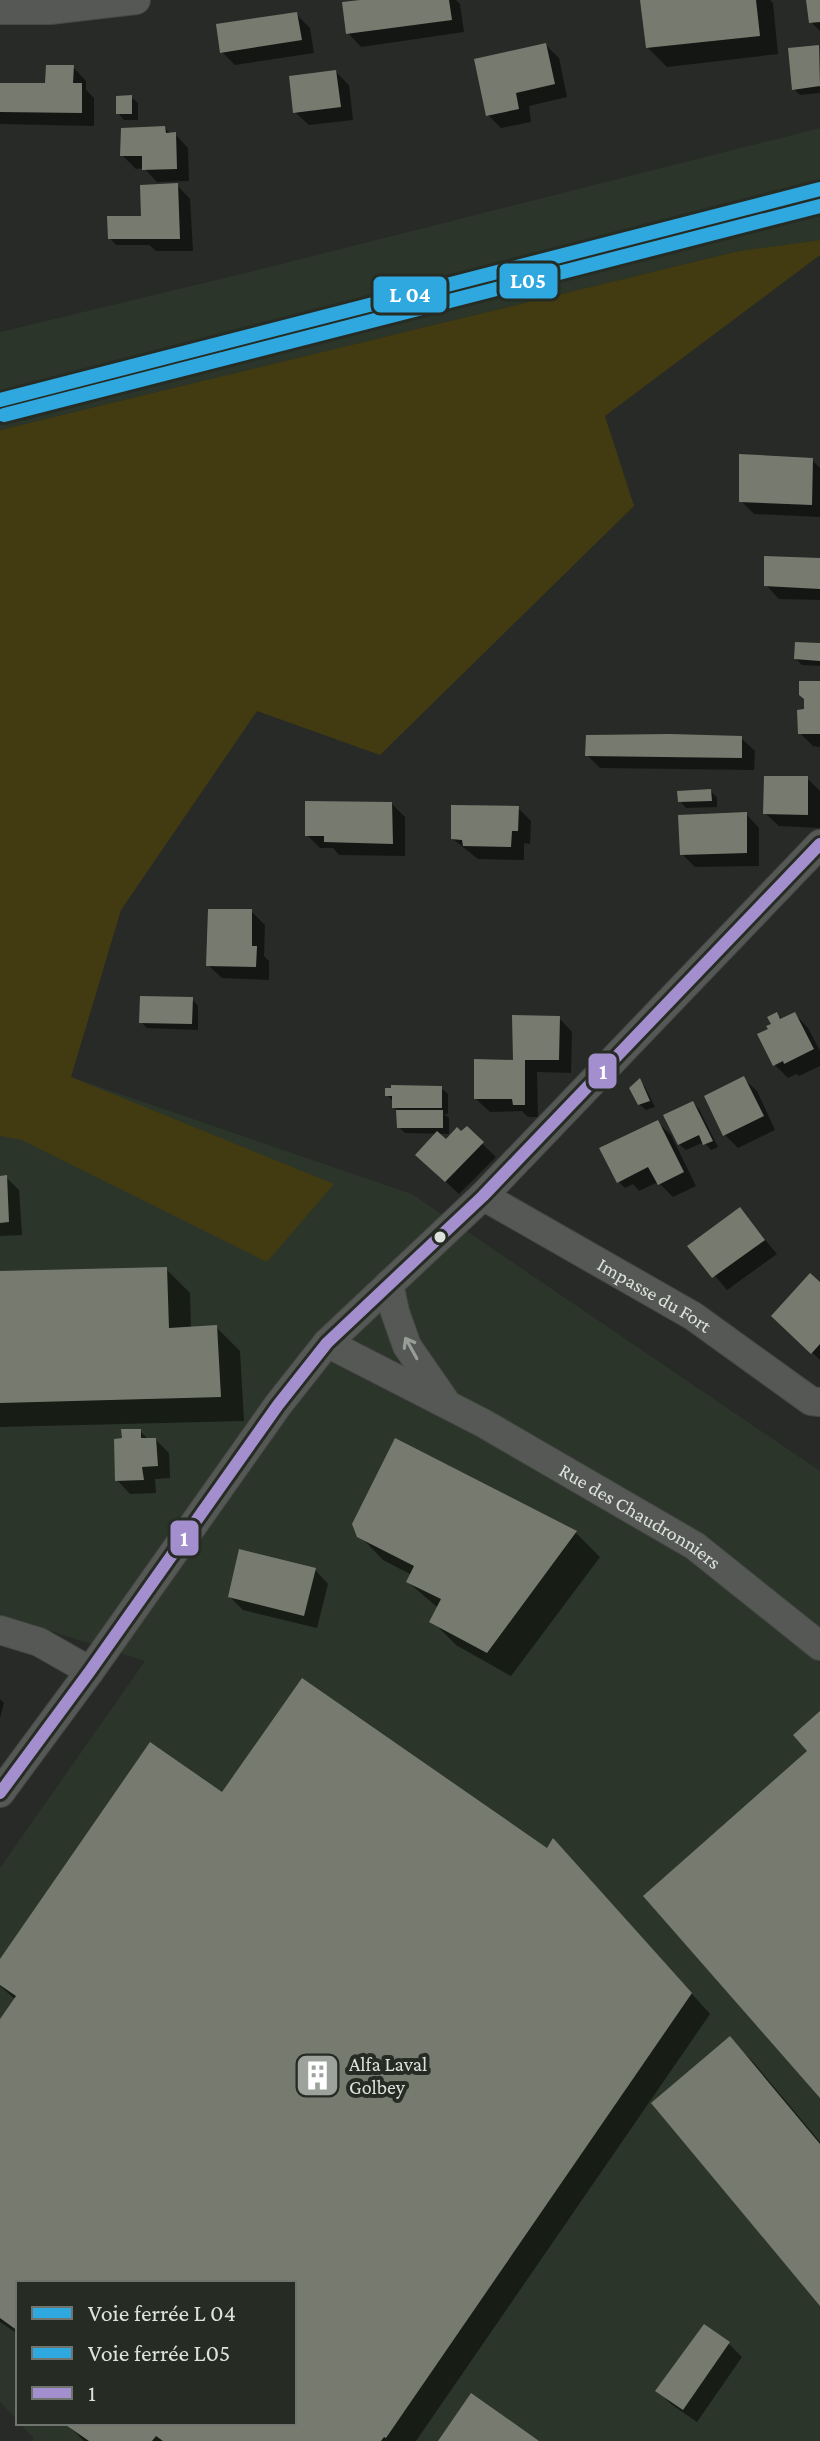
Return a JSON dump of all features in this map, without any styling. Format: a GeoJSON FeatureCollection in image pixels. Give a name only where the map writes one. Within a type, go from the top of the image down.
{"type":"FeatureCollection","features":[{"type":"Feature","properties":{"kind":"street"},"geometry":{"type":"LineString","coordinates":[[0,10],[50,10],[136,0]]}},
{"type":"Feature","properties":{"kind":"street"},"geometry":{"type":"LineString","coordinates":[[0,1793],[233,1467],[327,1343],[483,1196],[820,844]]}},
{"type":"Feature","properties":{"kind":"street","name":"Impasse du Fort"},"geometry":{"type":"LineString","coordinates":[[483,1196],[693,1316],[811,1401],[820,1402]]}},
{"type":"Feature","properties":{"kind":"street","name":"Rue des Chaudronniers"},"geometry":{"type":"LineString","coordinates":[[389,1284],[407,1346],[448,1405]]}},
{"type":"Feature","properties":{"kind":"street","name":"Rue des Chaudronniers"},"geometry":{"type":"LineString","coordinates":[[327,1343],[448,1405],[695,1546],[820,1646]]}},
{"type":"Feature","properties":{"kind":"street"},"geometry":{"type":"LineString","coordinates":[[0,1630],[39,1642],[90,1671]]}},
{"type":"Feature","properties":{"kind":"shaded area"},"geometry":{"type":"Polygon","coordinates":[[[820,128],[820,240],[739,251],[0,430],[0,332],[820,128]]]}},
{"type":"Feature","properties":{"kind":"shaded area"},"geometry":{"type":"Polygon","coordinates":[[[820,240],[820,255],[605,416],[634,506],[380,755],[257,711],[121,910],[71,1077],[334,1184],[267,1262],[22,1140],[0,1136],[0,430],[739,251],[820,240]]]}},
{"type":"Feature","properties":{"kind":"shaded area"},"geometry":{"type":"Polygon","coordinates":[[[0,1053],[412,1194],[820,1471],[820,2441],[32,2441],[34,2438],[21,2425],[296,2425],[296,2281],[16,2281],[16,2419],[0,2402],[0,1868],[145,1661],[0,1615],[0,1053]]]}},
{"type":"Feature","properties":{"kind":"building"},"geometry":{"type":"Polygon","coordinates":[[[449,0],[452,20],[346,34],[342,2],[449,0]]]}},
{"type":"Feature","properties":{"kind":"building"},"geometry":{"type":"Polygon","coordinates":[[[640,0],[756,0],[760,36],[646,48],[640,0]]]}},
{"type":"Feature","properties":{"kind":"building"},"geometry":{"type":"Polygon","coordinates":[[[806,0],[820,0],[820,22],[809,23],[806,0]]]}},
{"type":"Feature","properties":{"kind":"building"},"geometry":{"type":"Polygon","coordinates":[[[297,12],[302,40],[220,53],[216,24],[297,12]]]}},
{"type":"Feature","properties":{"kind":"building"},"geometry":{"type":"Polygon","coordinates":[[[546,43],[555,84],[516,93],[519,109],[486,116],[474,59],[546,43]]]}},
{"type":"Feature","properties":{"kind":"building"},"geometry":{"type":"Polygon","coordinates":[[[819,45],[820,86],[792,90],[788,48],[819,45]]]}},
{"type":"Feature","properties":{"kind":"building"},"geometry":{"type":"Polygon","coordinates":[[[46,65],[74,65],[73,83],[82,83],[82,113],[0,112],[0,83],[45,83],[46,65]]]}},
{"type":"Feature","properties":{"kind":"building"},"geometry":{"type":"Polygon","coordinates":[[[336,70],[341,107],[293,113],[289,76],[336,70]]]}},
{"type":"Feature","properties":{"kind":"building"},"geometry":{"type":"Polygon","coordinates":[[[132,95],[132,114],[116,114],[116,96],[132,95]]]}},
{"type":"Feature","properties":{"kind":"building"},"geometry":{"type":"Polygon","coordinates":[[[165,126],[166,133],[176,132],[177,169],[142,170],[142,156],[120,156],[121,128],[165,126]]]}},
{"type":"Feature","properties":{"kind":"building"},"geometry":{"type":"Polygon","coordinates":[[[178,183],[180,239],[108,239],[107,216],[141,216],[140,185],[178,183]]]}},
{"type":"Feature","properties":{"kind":"building"},"geometry":{"type":"Polygon","coordinates":[[[739,454],[813,458],[812,505],[739,502],[739,454]]]}},
{"type":"Feature","properties":{"kind":"building"},"geometry":{"type":"Polygon","coordinates":[[[764,556],[820,558],[820,589],[764,586],[764,556]]]}},
{"type":"Feature","properties":{"kind":"building"},"geometry":{"type":"Polygon","coordinates":[[[795,642],[820,643],[820,661],[794,659],[795,642]]]}},
{"type":"Feature","properties":{"kind":"building"},"geometry":{"type":"Polygon","coordinates":[[[799,681],[820,681],[820,734],[798,734],[797,710],[804,709],[804,699],[799,695],[799,681]]]}},
{"type":"Feature","properties":{"kind":"building"},"geometry":{"type":"Polygon","coordinates":[[[586,735],[742,736],[742,758],[585,756],[586,735]]]}},
{"type":"Feature","properties":{"kind":"building"},"geometry":{"type":"Polygon","coordinates":[[[764,776],[808,776],[808,815],[763,814],[764,776]]]}},
{"type":"Feature","properties":{"kind":"building"},"geometry":{"type":"Polygon","coordinates":[[[711,789],[712,801],[678,802],[677,791],[711,789]]]}},
{"type":"Feature","properties":{"kind":"building"},"geometry":{"type":"Polygon","coordinates":[[[305,801],[392,802],[393,844],[324,842],[324,836],[305,836],[305,801]]]}},
{"type":"Feature","properties":{"kind":"building"},"geometry":{"type":"Polygon","coordinates":[[[451,805],[519,806],[518,831],[512,831],[511,847],[463,846],[462,840],[451,839],[451,805]]]}},
{"type":"Feature","properties":{"kind":"building"},"geometry":{"type":"Polygon","coordinates":[[[747,812],[747,853],[680,855],[678,815],[747,812]]]}},
{"type":"Feature","properties":{"kind":"building"},"geometry":{"type":"Polygon","coordinates":[[[208,909],[252,909],[252,946],[257,946],[256,967],[206,966],[208,909]]]}},
{"type":"Feature","properties":{"kind":"building"},"geometry":{"type":"Polygon","coordinates":[[[140,996],[193,997],[192,1024],[139,1023],[140,996]]]}},
{"type":"Feature","properties":{"kind":"building"},"geometry":{"type":"Polygon","coordinates":[[[777,1012],[780,1019],[795,1012],[814,1049],[773,1066],[757,1034],[768,1029],[766,1026],[771,1024],[767,1017],[777,1012]]]}},
{"type":"Feature","properties":{"kind":"building"},"geometry":{"type":"Polygon","coordinates":[[[512,1015],[560,1016],[559,1060],[525,1060],[525,1105],[513,1105],[512,1099],[474,1099],[474,1059],[513,1060],[512,1015]]]}},
{"type":"Feature","properties":{"kind":"building"},"geometry":{"type":"Polygon","coordinates":[[[744,1076],[764,1116],[723,1136],[704,1096],[744,1076]]]}},
{"type":"Feature","properties":{"kind":"building"},"geometry":{"type":"Polygon","coordinates":[[[640,1078],[650,1101],[638,1105],[629,1088],[640,1078]]]}},
{"type":"Feature","properties":{"kind":"building"},"geometry":{"type":"Polygon","coordinates":[[[391,1085],[442,1086],[442,1108],[392,1108],[392,1096],[385,1096],[385,1088],[391,1088],[391,1085]]]}},
{"type":"Feature","properties":{"kind":"building"},"geometry":{"type":"Polygon","coordinates":[[[693,1101],[713,1141],[703,1145],[699,1135],[678,1145],[663,1115],[693,1101]]]}},
{"type":"Feature","properties":{"kind":"building"},"geometry":{"type":"Polygon","coordinates":[[[396,1110],[443,1110],[443,1128],[397,1128],[396,1110]]]}},
{"type":"Feature","properties":{"kind":"building"},"geometry":{"type":"Polygon","coordinates":[[[658,1120],[684,1172],[658,1185],[648,1167],[617,1183],[599,1148],[658,1120]]]}},
{"type":"Feature","properties":{"kind":"building"},"geometry":{"type":"Polygon","coordinates":[[[467,1126],[484,1142],[445,1182],[415,1155],[437,1131],[446,1139],[457,1127],[461,1131],[467,1126]]]}},
{"type":"Feature","properties":{"kind":"building"},"geometry":{"type":"Polygon","coordinates":[[[7,1175],[9,1222],[0,1223],[0,1176],[7,1175]]]}},
{"type":"Feature","properties":{"kind":"building"},"geometry":{"type":"Polygon","coordinates":[[[740,1207],[765,1240],[712,1278],[687,1246],[740,1207]]]}},
{"type":"Feature","properties":{"kind":"building"},"geometry":{"type":"Polygon","coordinates":[[[167,1267],[169,1328],[217,1325],[221,1397],[0,1403],[0,1271],[167,1267]]]}},
{"type":"Feature","properties":{"kind":"building"},"geometry":{"type":"Polygon","coordinates":[[[810,1273],[820,1282],[820,1344],[811,1354],[771,1316],[810,1273]]]}},
{"type":"Feature","properties":{"kind":"building"},"geometry":{"type":"Polygon","coordinates":[[[121,1429],[141,1429],[141,1438],[156,1438],[158,1466],[142,1467],[144,1480],[115,1481],[114,1439],[122,1438],[121,1429]]]}},
{"type":"Feature","properties":{"kind":"building"},"geometry":{"type":"Polygon","coordinates":[[[395,1438],[577,1531],[487,1653],[429,1622],[441,1599],[406,1582],[414,1566],[357,1537],[352,1524],[395,1438]]]}},
{"type":"Feature","properties":{"kind":"building"},"geometry":{"type":"Polygon","coordinates":[[[239,1549],[316,1568],[304,1616],[228,1597],[239,1549]]]}},
{"type":"Feature","properties":{"kind":"building","name":"Alfa Laval Golbey"},"geometry":{"type":"Polygon","coordinates":[[[302,1678],[547,1848],[553,1838],[692,1993],[381,2441],[163,2441],[156,2436],[152,2441],[89,2441],[66,2425],[296,2425],[296,2281],[16,2281],[16,2330],[0,2318],[0,2019],[16,1996],[0,1985],[0,1959],[150,1742],[222,1792],[302,1678]]]}},
{"type":"Feature","properties":{"kind":"building"},"geometry":{"type":"Polygon","coordinates":[[[820,1711],[820,2098],[643,1896],[807,1751],[793,1735],[820,1711]]]}},
{"type":"Feature","properties":{"kind":"building"},"geometry":{"type":"Polygon","coordinates":[[[730,2036],[820,2144],[820,2306],[651,2103],[730,2036]]]}},
{"type":"Feature","properties":{"kind":"building"},"geometry":{"type":"Polygon","coordinates":[[[704,2324],[730,2342],[683,2410],[655,2391],[704,2324]]]}},
{"type":"Feature","properties":{"kind":"building"},"geometry":{"type":"Polygon","coordinates":[[[471,2393],[539,2441],[438,2441],[471,2393]]]}},
{"type":"Feature","properties":{"kind":"transit line"},"geometry":{"type":"LineString","coordinates":[[0,400],[820,189]]}},
{"type":"Feature","properties":{"kind":"transit line","name":"1"},"geometry":{"type":"LineString","coordinates":[[0,1793],[278,1405],[327,1343],[483,1196],[820,844]]}},
{"type":"Feature","properties":{"kind":"rail line","name":"L05"},"geometry":{"type":"LineString","coordinates":[[4,415],[820,206]]}},
{"type":"Feature","properties":{"kind":"place","name":"Alfa Laval Golbey"},"geometry":{"type":"Point","coordinates":[318,2075]}}]}
